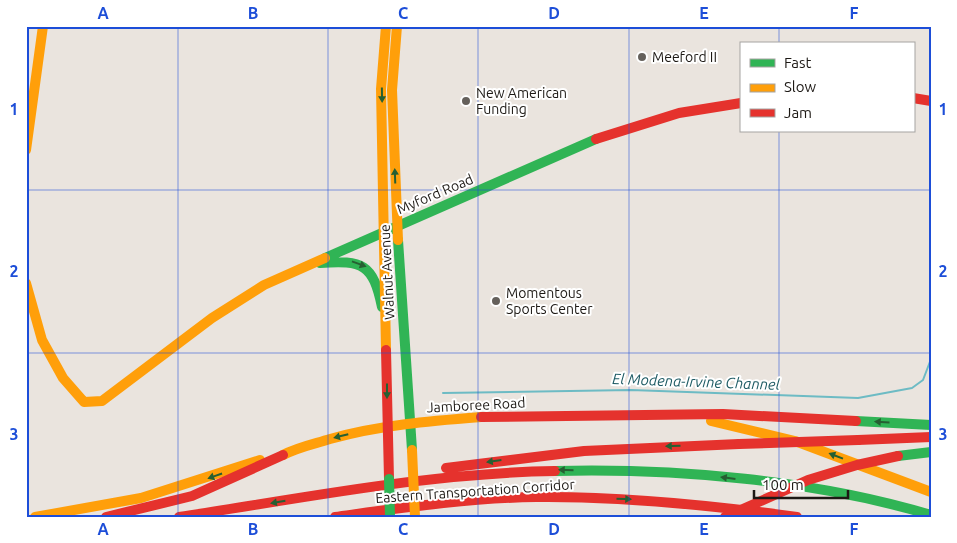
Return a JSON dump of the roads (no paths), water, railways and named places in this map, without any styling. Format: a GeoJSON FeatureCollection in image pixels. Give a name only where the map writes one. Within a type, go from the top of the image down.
{"type":"FeatureCollection","features":[{"type":"Feature","properties":{"kind":"main road"},"geometry":{"type":"LineString","coordinates":[[26,150],[43,26]]}},
{"type":"Feature","properties":{"kind":"main road","name":"Walnut Avenue"},"geometry":{"type":"LineString","coordinates":[[386,26],[381,90],[386,230],[390,517]]}},
{"type":"Feature","properties":{"kind":"main road","name":"Walnut Avenue"},"geometry":{"type":"LineString","coordinates":[[397,26],[392,90],[397,225],[415,517]]}},
{"type":"Feature","properties":{"kind":"main road"},"geometry":{"type":"LineString","coordinates":[[914,98],[931,101]]}},
{"type":"Feature","properties":{"kind":"main road","name":"Myford Road"},"geometry":{"type":"LineString","coordinates":[[26,283],[34,314],[51,362],[78,398],[86,403],[102,401],[212,318],[250,293],[311,264],[562,152],[619,131],[679,113],[740,102]]}},
{"type":"Feature","properties":{"kind":"main road"},"geometry":{"type":"LineString","coordinates":[[311,264],[353,261],[369,269],[380,297],[387,341]]}},
{"type":"Feature","properties":{"kind":"main road"},"geometry":{"type":"LineString","coordinates":[[667,414],[759,430],[830,453],[931,492]]}},
{"type":"Feature","properties":{"kind":"main road","name":"Jamboree Road"},"geometry":{"type":"LineString","coordinates":[[35,517],[141,498],[195,483],[295,449],[410,422],[480,417],[723,414],[931,425]]}},
{"type":"Feature","properties":{"kind":"main road"},"geometry":{"type":"LineString","coordinates":[[179,517],[326,494],[418,473],[531,456],[622,449],[931,437]]}},
{"type":"Feature","properties":{"kind":"main road"},"geometry":{"type":"LineString","coordinates":[[106,517],[192,496],[295,449]]}},
{"type":"Feature","properties":{"kind":"main road"},"geometry":{"type":"LineString","coordinates":[[725,517],[808,480],[898,456],[931,452]]}},
{"type":"Feature","properties":{"kind":"main road","name":"Eastern Transportation Corridor"},"geometry":{"type":"LineString","coordinates":[[326,494],[450,476],[550,470],[664,472],[775,484],[842,494],[931,515]]}},
{"type":"Feature","properties":{"kind":"main road","name":"Eastern Transportation Corridor"},"geometry":{"type":"LineString","coordinates":[[335,517],[422,506],[561,497],[665,501],[797,517]]}},
{"type":"Feature","properties":{"kind":"waterway","name":"El Modena-Irvine Channel"},"geometry":{"type":"LineString","coordinates":[[443,393],[631,390],[858,398],[912,388],[923,380],[931,359]]}},
{"type":"Feature","properties":{"kind":"place","name":"Meeford II"},"geometry":{"type":"Point","coordinates":[642,57]}},
{"type":"Feature","properties":{"kind":"place","name":"New American Funding"},"geometry":{"type":"Point","coordinates":[466,101]}},
{"type":"Feature","properties":{"kind":"place","name":"Momentous Sports Center"},"geometry":{"type":"Point","coordinates":[496,301]}}]}
